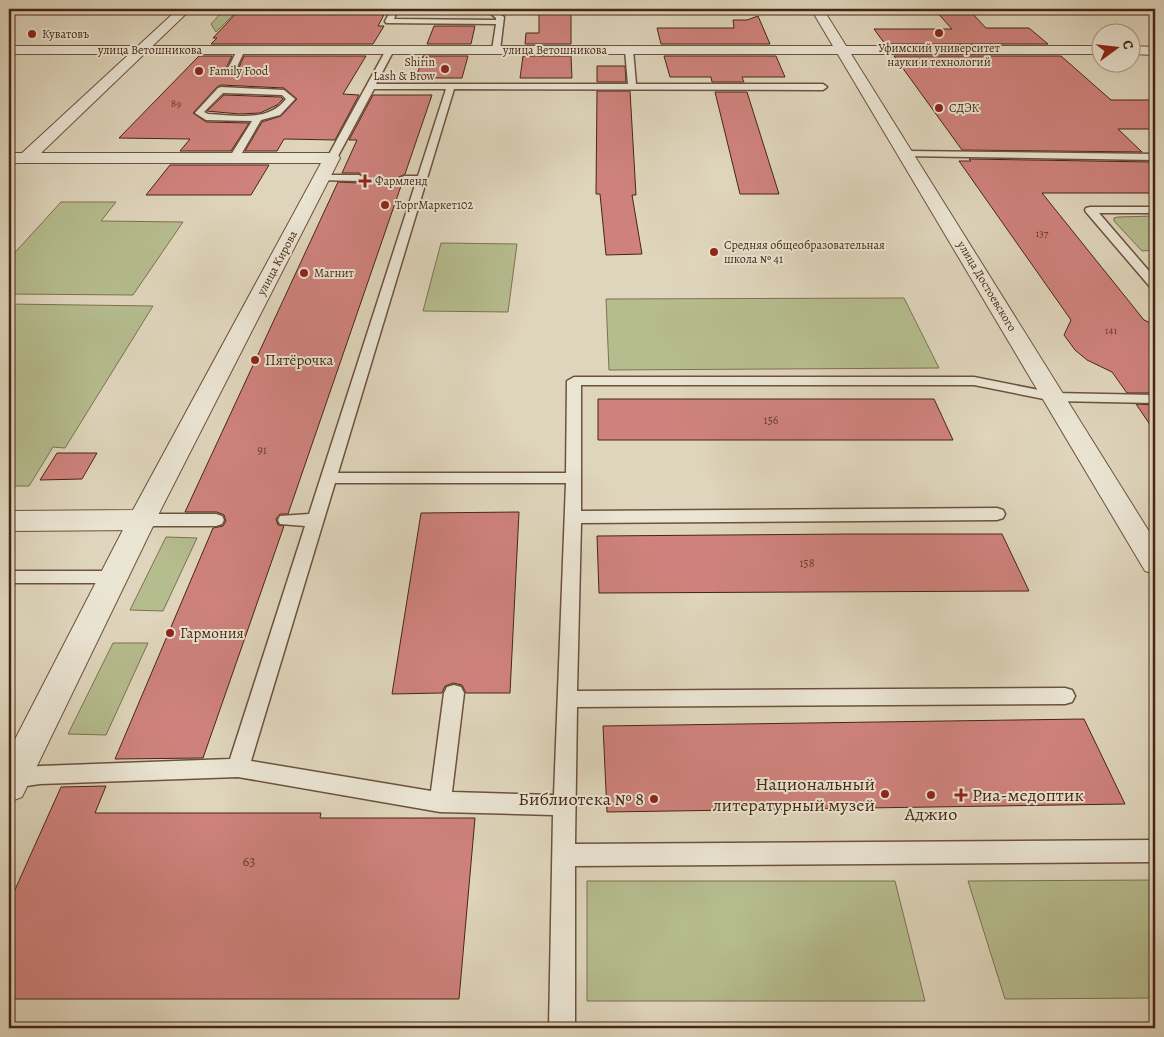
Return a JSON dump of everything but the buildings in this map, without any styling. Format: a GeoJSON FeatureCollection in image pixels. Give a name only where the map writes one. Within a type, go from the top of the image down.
{"type":"FeatureCollection","features":[{"type":"Feature","properties":{"kind":"street"},"geometry":{"type":"LineString","coordinates":[[26,158],[185,9]]}},
{"type":"Feature","properties":{"kind":"street","name":"улица Достоевского"},"geometry":{"type":"LineString","coordinates":[[817,9],[1155,564]]}},
{"type":"Feature","properties":{"kind":"street","name":"улица Ветошникова"},"geometry":{"type":"LineString","coordinates":[[9,50],[1092,50]]}},
{"type":"Feature","properties":{"kind":"street"},"geometry":{"type":"LineString","coordinates":[[1142,50],[1155,50]]}},
{"type":"Feature","properties":{"kind":"street"},"geometry":{"type":"LineString","coordinates":[[9,158],[332,158]]}},
{"type":"Feature","properties":{"kind":"street","name":"улица Кирова"},"geometry":{"type":"LineString","coordinates":[[11,783],[142,520],[332,158]]}},
{"type":"Feature","properties":{"kind":"street"},"geometry":{"type":"LineString","coordinates":[[9,521],[142,520]]}},
{"type":"Feature","properties":{"kind":"lane"},"geometry":{"type":"LineString","coordinates":[[395,9],[389,21],[500,22]]}},
{"type":"Feature","properties":{"kind":"lane"},"geometry":{"type":"LineString","coordinates":[[488,9],[500,17],[496,50]]}},
{"type":"Feature","properties":{"kind":"lane"},"geometry":{"type":"LineString","coordinates":[[232,69],[241,50]]}},
{"type":"Feature","properties":{"kind":"lane"},"geometry":{"type":"LineString","coordinates":[[332,158],[390,50]]}},
{"type":"Feature","properties":{"kind":"lane"},"geometry":{"type":"LineString","coordinates":[[629,50],[632,87]]}},
{"type":"Feature","properties":{"kind":"lane"},"geometry":{"type":"LineString","coordinates":[[370,86],[823,88]]}},
{"type":"Feature","properties":{"kind":"lane"},"geometry":{"type":"LineString","coordinates":[[238,768],[451,86]]}},
{"type":"Feature","properties":{"kind":"lane"},"geometry":{"type":"LineString","coordinates":[[222,88],[284,93],[291,98],[283,110],[274,116],[258,118],[206,117],[199,114],[222,88]]}},
{"type":"Feature","properties":{"kind":"lane"},"geometry":{"type":"LineString","coordinates":[[234,158],[258,118]]}},
{"type":"Feature","properties":{"kind":"lane"},"geometry":{"type":"LineString","coordinates":[[906,154],[1155,157]]}},
{"type":"Feature","properties":{"kind":"lane"},"geometry":{"type":"LineString","coordinates":[[322,178],[359,178]]}},
{"type":"Feature","properties":{"kind":"lane"},"geometry":{"type":"LineString","coordinates":[[404,179],[422,179]]}},
{"type":"Feature","properties":{"kind":"lane"},"geometry":{"type":"LineString","coordinates":[[1155,210],[1090,210],[1155,285]]}},
{"type":"Feature","properties":{"kind":"lane"},"geometry":{"type":"LineString","coordinates":[[562,1028],[563,855],[574,478],[574,381],[974,380],[1054,397],[1155,400]]}},
{"type":"Feature","properties":{"kind":"lane"},"geometry":{"type":"LineString","coordinates":[[329,478],[574,478]]}},
{"type":"Feature","properties":{"kind":"lane"},"geometry":{"type":"LineString","coordinates":[[573,517],[997,514]]}},
{"type":"Feature","properties":{"kind":"lane"},"geometry":{"type":"LineString","coordinates":[[142,520],[216,520]]}},
{"type":"Feature","properties":{"kind":"lane"},"geometry":{"type":"LineString","coordinates":[[286,520],[316,520]]}},
{"type":"Feature","properties":{"kind":"lane"},"geometry":{"type":"LineString","coordinates":[[9,577],[113,577]]}},
{"type":"Feature","properties":{"kind":"lane"},"geometry":{"type":"LineString","coordinates":[[440,802],[454,693]]}},
{"type":"Feature","properties":{"kind":"lane"},"geometry":{"type":"LineString","coordinates":[[567,700],[1065,696]]}},
{"type":"Feature","properties":{"kind":"lane"},"geometry":{"type":"LineString","coordinates":[[11,783],[40,775],[238,768],[440,802],[564,805]]}},
{"type":"Feature","properties":{"kind":"lane"},"geometry":{"type":"LineString","coordinates":[[563,855],[1155,852]]}},
{"type":"Feature","properties":{"kind":"green space"},"geometry":{"type":"Polygon","coordinates":[[[217,9],[239,9],[216,32],[211,24],[221,13],[214,11],[217,9]]]}},
{"type":"Feature","properties":{"kind":"green space"},"geometry":{"type":"Polygon","coordinates":[[[61,202],[116,202],[101,221],[183,222],[133,295],[9,294],[9,259],[61,202]]]}},
{"type":"Feature","properties":{"kind":"green space"},"geometry":{"type":"Polygon","coordinates":[[[1155,216],[1155,250],[1142,251],[1114,221],[1114,218],[1118,217],[1155,216]]]}},
{"type":"Feature","properties":{"kind":"green space"},"geometry":{"type":"Polygon","coordinates":[[[441,243],[517,244],[508,312],[423,311],[441,243]]]}},
{"type":"Feature","properties":{"kind":"green space"},"geometry":{"type":"Polygon","coordinates":[[[904,298],[939,368],[609,370],[606,299],[904,298]]]}},
{"type":"Feature","properties":{"kind":"green space"},"geometry":{"type":"Polygon","coordinates":[[[9,304],[153,306],[65,448],[53,447],[29,486],[9,486],[9,304]]]}},
{"type":"Feature","properties":{"kind":"green space"},"geometry":{"type":"Polygon","coordinates":[[[166,537],[197,538],[163,611],[130,610],[166,537]]]}},
{"type":"Feature","properties":{"kind":"green space"},"geometry":{"type":"Polygon","coordinates":[[[113,643],[148,643],[106,735],[68,734],[113,643]]]}},
{"type":"Feature","properties":{"kind":"green space"},"geometry":{"type":"Polygon","coordinates":[[[1155,880],[1155,998],[1005,999],[968,881],[1155,880]]]}},
{"type":"Feature","properties":{"kind":"green space"},"geometry":{"type":"Polygon","coordinates":[[[587,881],[895,881],[925,1001],[587,1001],[587,881]]]}},
{"type":"Feature","properties":{"kind":"place","name":"Уфимский университет науки и технологий"},"geometry":{"type":"Point","coordinates":[939,33]}},
{"type":"Feature","properties":{"kind":"place","name":"Куватовъ"},"geometry":{"type":"Point","coordinates":[32,34]}},
{"type":"Feature","properties":{"kind":"place","name":"Shirin Lash & Brow"},"geometry":{"type":"Point","coordinates":[445,69]}},
{"type":"Feature","properties":{"kind":"place","name":"Family Food"},"geometry":{"type":"Point","coordinates":[199,71]}},
{"type":"Feature","properties":{"kind":"place","name":"СДЭК"},"geometry":{"type":"Point","coordinates":[939,108]}},
{"type":"Feature","properties":{"kind":"place","name":"Фармленд"},"geometry":{"type":"Point","coordinates":[365,181]}},
{"type":"Feature","properties":{"kind":"place","name":"ТоргМаркет102"},"geometry":{"type":"Point","coordinates":[385,205]}},
{"type":"Feature","properties":{"kind":"place","name":"Средняя общеобразовательная школа № 41"},"geometry":{"type":"Point","coordinates":[714,252]}},
{"type":"Feature","properties":{"kind":"place","name":"Магнит"},"geometry":{"type":"Point","coordinates":[304,273]}},
{"type":"Feature","properties":{"kind":"place","name":"Пятёрочка"},"geometry":{"type":"Point","coordinates":[255,360]}},
{"type":"Feature","properties":{"kind":"place","name":"Гармония"},"geometry":{"type":"Point","coordinates":[170,633]}},
{"type":"Feature","properties":{"kind":"place","name":"Национальный литературный музей"},"geometry":{"type":"Point","coordinates":[885,794]}},
{"type":"Feature","properties":{"kind":"place","name":"Аджио"},"geometry":{"type":"Point","coordinates":[931,795]}},
{"type":"Feature","properties":{"kind":"place","name":"Риа-медоптик"},"geometry":{"type":"Point","coordinates":[961,795]}},
{"type":"Feature","properties":{"kind":"place","name":"Библиотека № 8"},"geometry":{"type":"Point","coordinates":[654,799]}}]}
